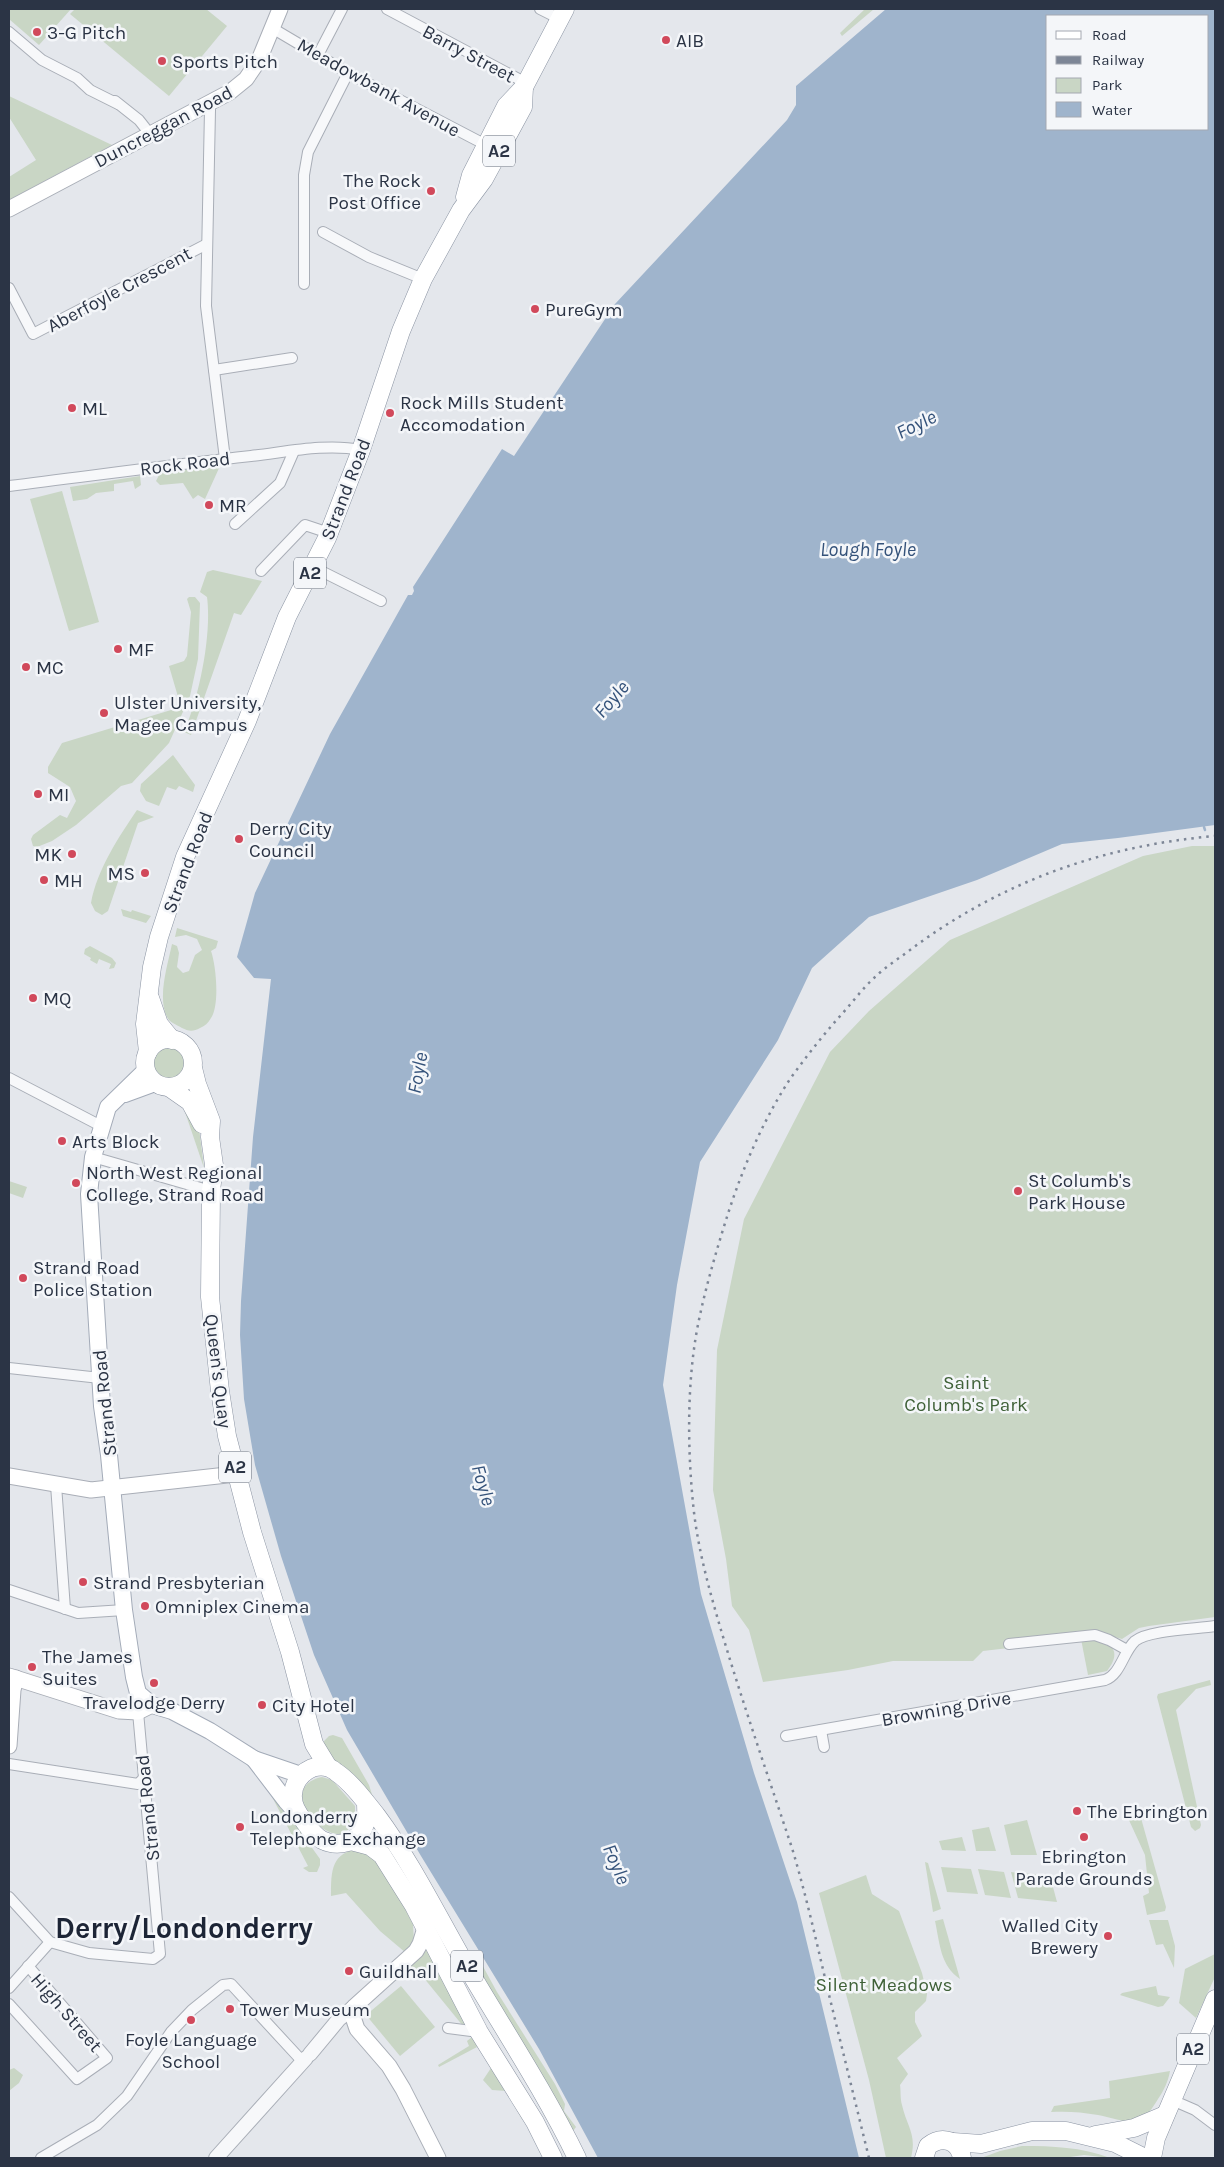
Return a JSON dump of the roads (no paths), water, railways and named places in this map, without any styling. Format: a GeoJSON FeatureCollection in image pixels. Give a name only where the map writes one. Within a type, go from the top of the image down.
{"type":"FeatureCollection","features":[{"type":"Feature","properties":{"kind":"highway","name":"Strand Road"},"geometry":{"type":"LineString","coordinates":[[461,210],[472,175],[508,102],[525,85],[562,14]]}},
{"type":"Feature","properties":{"kind":"highway","name":"Strand Road"},"geometry":{"type":"LineString","coordinates":[[148,1052],[146,1024],[148,993],[159,937],[185,857],[247,721],[287,617],[330,533],[362,450],[401,331],[423,279],[461,210],[484,179],[523,107],[525,85]]}},
{"type":"Feature","properties":{"kind":"highway","name":"A2"},"geometry":{"type":"LineString","coordinates":[[148,993],[159,1024],[172,1040],[178,1041],[189,1050],[193,1061],[193,1068]]}},
{"type":"Feature","properties":{"kind":"highway"},"geometry":{"type":"LineString","coordinates":[[148,1052],[158,1042],[172,1040]]}},
{"type":"Feature","properties":{"kind":"highway","name":"A2"},"geometry":{"type":"LineString","coordinates":[[148,1052],[145,1064],[157,1080]]}},
{"type":"Feature","properties":{"kind":"highway"},"geometry":{"type":"LineString","coordinates":[[157,1080],[185,1082],[193,1068]]}},
{"type":"Feature","properties":{"kind":"highway","name":"Queen's Quay"},"geometry":{"type":"LineString","coordinates":[[193,1068],[196,1084],[212,1121],[210,1137],[214,1164],[211,1192],[210,1297],[220,1391],[236,1474],[252,1532],[290,1652],[314,1744],[328,1767]]}},
{"type":"Feature","properties":{"kind":"highway","name":"Queen's Quay"},"geometry":{"type":"LineString","coordinates":[[157,1080],[190,1102],[210,1137]]}},
{"type":"Feature","properties":{"kind":"highway","name":"A2"},"geometry":{"type":"LineString","coordinates":[[314,1744],[304,1773],[297,1781],[293,1793],[298,1813],[313,1834],[321,1840],[341,1844],[351,1841],[376,1849],[414,1906],[479,2032],[534,2122],[553,2158]]}},
{"type":"Feature","properties":{"kind":"highway"},"geometry":{"type":"LineString","coordinates":[[304,1773],[316,1767],[328,1767]]}},
{"type":"Feature","properties":{"kind":"highway","name":"A2"},"geometry":{"type":"LineString","coordinates":[[328,1767],[346,1780],[366,1802],[397,1843],[564,2132],[577,2158]]}},
{"type":"Feature","properties":{"kind":"highway"},"geometry":{"type":"LineString","coordinates":[[351,1841],[357,1837],[364,1826],[366,1802]]}},
{"type":"Feature","properties":{"kind":"highway","name":"A2"},"geometry":{"type":"LineString","coordinates":[[1152,2158],[1156,2138],[1215,1999]]}},
{"type":"Feature","properties":{"kind":"highway"},"geometry":{"type":"LineString","coordinates":[[1092,2136],[1134,2128],[1168,2108]]}},
{"type":"Feature","properties":{"kind":"highway"},"geometry":{"type":"LineString","coordinates":[[924,2158],[926,2150],[933,2142],[945,2140],[981,2144],[1032,2132],[1066,2131],[1092,2136],[1128,2148],[1145,2158]]}},
{"type":"Feature","properties":{"kind":"highway"},"geometry":{"type":"LineString","coordinates":[[953,2142],[960,2150],[962,2158]]}},
{"type":"Feature","properties":{"kind":"highway"},"geometry":{"type":"LineString","coordinates":[[966,2158],[981,2144]]}},
{"type":"Feature","properties":{"kind":"main road","name":"Duncreggan Road"},"geometry":{"type":"LineString","coordinates":[[9,209],[230,92],[246,79],[259,60],[280,9]]}},
{"type":"Feature","properties":{"kind":"main road","name":"Strand Road"},"geometry":{"type":"LineString","coordinates":[[138,1693],[124,1610],[100,1378],[89,1194],[93,1157],[104,1127],[108,1108],[116,1098],[157,1080]]}},
{"type":"Feature","properties":{"kind":"main road"},"geometry":{"type":"LineString","coordinates":[[9,1476],[92,1490],[112,1490],[236,1474]]}},
{"type":"Feature","properties":{"kind":"main road"},"geometry":{"type":"LineString","coordinates":[[9,1746],[13,1690],[12,1677],[119,1711],[145,1708]]}},
{"type":"Feature","properties":{"kind":"main road"},"geometry":{"type":"LineString","coordinates":[[119,1711],[131,1703],[138,1693]]}},
{"type":"Feature","properties":{"kind":"main road","name":"A2"},"geometry":{"type":"LineString","coordinates":[[138,1693],[145,1708],[172,1711],[210,1731],[254,1758],[304,1773]]}},
{"type":"Feature","properties":{"kind":"main road","name":"A2"},"geometry":{"type":"LineString","coordinates":[[254,1758],[286,1801],[298,1813]]}},
{"type":"Feature","properties":{"kind":"main road"},"geometry":{"type":"LineString","coordinates":[[414,1906],[418,1930],[416,1951]]}},
{"type":"Feature","properties":{"kind":"main road"},"geometry":{"type":"LineString","coordinates":[[425,1928],[416,1951],[354,2007],[353,2017],[357,2029],[389,2066],[403,2089],[438,2158]]}},
{"type":"Feature","properties":{"kind":"main road"},"geometry":{"type":"LineString","coordinates":[[564,2132],[565,2158]]}},
{"type":"Feature","properties":{"kind":"street"},"geometry":{"type":"LineString","coordinates":[[318,55],[342,9]]}},
{"type":"Feature","properties":{"kind":"street","name":"Barry Street"},"geometry":{"type":"LineString","coordinates":[[386,9],[525,85]]}},
{"type":"Feature","properties":{"kind":"street"},"geometry":{"type":"LineString","coordinates":[[540,9],[562,14]]}},
{"type":"Feature","properties":{"kind":"street","name":"Meadowbank Avenue"},"geometry":{"type":"LineString","coordinates":[[272,28],[348,73],[486,145]]}},
{"type":"Feature","properties":{"kind":"street"},"geometry":{"type":"LineString","coordinates":[[9,32],[42,60],[91,84],[110,96],[139,120],[150,134]]}},
{"type":"Feature","properties":{"kind":"street"},"geometry":{"type":"LineString","coordinates":[[304,284],[304,175],[308,152],[348,73]]}},
{"type":"Feature","properties":{"kind":"street","name":"Aberfoyle Crescent"},"geometry":{"type":"LineString","coordinates":[[9,288],[32,334],[207,244],[209,104]]}},
{"type":"Feature","properties":{"kind":"street"},"geometry":{"type":"LineString","coordinates":[[324,232],[369,257],[423,279]]}},
{"type":"Feature","properties":{"kind":"street"},"geometry":{"type":"LineString","coordinates":[[207,244],[206,306],[226,459]]}},
{"type":"Feature","properties":{"kind":"street"},"geometry":{"type":"LineString","coordinates":[[214,370],[292,358]]}},
{"type":"Feature","properties":{"kind":"street","name":"Rock Road"},"geometry":{"type":"LineString","coordinates":[[9,486],[294,451],[344,446],[362,450]]}},
{"type":"Feature","properties":{"kind":"street"},"geometry":{"type":"LineString","coordinates":[[235,524],[280,483],[294,451]]}},
{"type":"Feature","properties":{"kind":"street"},"geometry":{"type":"LineString","coordinates":[[261,571],[305,525],[330,533]]}},
{"type":"Feature","properties":{"kind":"street"},"geometry":{"type":"LineString","coordinates":[[313,567],[381,601]]}},
{"type":"Feature","properties":{"kind":"street"},"geometry":{"type":"LineString","coordinates":[[9,1078],[104,1127]]}},
{"type":"Feature","properties":{"kind":"street"},"geometry":{"type":"LineString","coordinates":[[93,1157],[211,1192]]}},
{"type":"Feature","properties":{"kind":"street"},"geometry":{"type":"LineString","coordinates":[[9,1368],[100,1378]]}},
{"type":"Feature","properties":{"kind":"street"},"geometry":{"type":"LineString","coordinates":[[56,1485],[65,1609]]}},
{"type":"Feature","properties":{"kind":"street"},"geometry":{"type":"LineString","coordinates":[[9,1590],[78,1612],[124,1610]]}},
{"type":"Feature","properties":{"kind":"street"},"geometry":{"type":"LineString","coordinates":[[1009,1644],[1095,1635],[1127,1650],[1140,1637],[1215,1626]]}},
{"type":"Feature","properties":{"kind":"street","name":"Browning Drive"},"geometry":{"type":"LineString","coordinates":[[786,1736],[1105,1680],[1114,1674],[1127,1650]]}},
{"type":"Feature","properties":{"kind":"street","name":"Strand Road"},"geometry":{"type":"LineString","coordinates":[[50,1942],[90,1953],[153,1959],[160,1954],[144,1778],[145,1708]]}},
{"type":"Feature","properties":{"kind":"street"},"geometry":{"type":"LineString","coordinates":[[821,1730],[824,1747]]}},
{"type":"Feature","properties":{"kind":"street"},"geometry":{"type":"LineString","coordinates":[[9,1764],[138,1784],[144,1778]]}},
{"type":"Feature","properties":{"kind":"street"},"geometry":{"type":"LineString","coordinates":[[9,1896],[50,1942],[9,1988]]}},
{"type":"Feature","properties":{"kind":"street","name":"High Street"},"geometry":{"type":"LineString","coordinates":[[9,2004],[77,2079],[107,2058],[28,1966]]}},
{"type":"Feature","properties":{"kind":"street"},"geometry":{"type":"LineString","coordinates":[[41,2158],[97,2125],[127,2096],[171,2032],[192,2010],[223,1985],[231,1984],[306,2058]]}},
{"type":"Feature","properties":{"kind":"street"},"geometry":{"type":"LineString","coordinates":[[216,2158],[335,2024],[354,2007]]}},
{"type":"Feature","properties":{"kind":"street"},"geometry":{"type":"LineString","coordinates":[[335,2024],[342,2024],[357,2029]]}},
{"type":"Feature","properties":{"kind":"street"},"geometry":{"type":"LineString","coordinates":[[448,2028],[479,2032]]}},
{"type":"Feature","properties":{"kind":"street"},"geometry":{"type":"LineString","coordinates":[[1168,2108],[1195,2110],[1215,2125]]}},
{"type":"Feature","properties":{"kind":"water","name":"Lough Foyle"},"geometry":{"type":"Polygon","coordinates":[[[886,9],[1215,9],[1215,825],[1062,844],[977,880],[869,917],[812,968],[778,1040],[700,1162],[677,1285],[663,1385],[701,1594],[754,1773],[797,1902],[859,2158],[598,2158],[539,2049],[421,1856],[347,1730],[314,1655],[281,1556],[255,1465],[244,1399],[240,1335],[253,1137],[271,979],[254,978],[237,957],[255,893],[330,734],[408,595],[412,595],[413,587],[502,449],[514,456],[615,304],[787,120],[796,105],[796,86],[886,9]]]}},
{"type":"Feature","properties":{"kind":"railway"},"geometry":{"type":"LineString","coordinates":[[869,2158],[792,1848],[721,1630],[697,1535],[691,1480],[690,1384],[696,1337],[709,1279],[738,1184],[770,1112],[808,1054],[861,991],[878,975],[941,928],[1014,888],[1052,872],[1091,859],[1131,849],[1172,841],[1215,836]]}},
{"type":"Feature","properties":{"kind":"place","name":"3-G Pitch"},"geometry":{"type":"Point","coordinates":[37,32]}},
{"type":"Feature","properties":{"kind":"place","name":"AIB"},"geometry":{"type":"Point","coordinates":[666,40]}},
{"type":"Feature","properties":{"kind":"place","name":"Sports Pitch"},"geometry":{"type":"Point","coordinates":[162,61]}},
{"type":"Feature","properties":{"kind":"place","name":"The Rock Post Office"},"geometry":{"type":"Point","coordinates":[431,191]}},
{"type":"Feature","properties":{"kind":"place","name":"PureGym"},"geometry":{"type":"Point","coordinates":[535,309]}},
{"type":"Feature","properties":{"kind":"place","name":"ML"},"geometry":{"type":"Point","coordinates":[72,408]}},
{"type":"Feature","properties":{"kind":"place","name":"Rock Mills Student Accomodation"},"geometry":{"type":"Point","coordinates":[390,413]}},
{"type":"Feature","properties":{"kind":"place","name":"MR"},"geometry":{"type":"Point","coordinates":[209,505]}},
{"type":"Feature","properties":{"kind":"place","name":"MF"},"geometry":{"type":"Point","coordinates":[118,649]}},
{"type":"Feature","properties":{"kind":"place","name":"MC"},"geometry":{"type":"Point","coordinates":[26,667]}},
{"type":"Feature","properties":{"kind":"place","name":"Ulster University, Magee Campus"},"geometry":{"type":"Point","coordinates":[104,713]}},
{"type":"Feature","properties":{"kind":"place","name":"MI"},"geometry":{"type":"Point","coordinates":[38,794]}},
{"type":"Feature","properties":{"kind":"place","name":"Derry City Council"},"geometry":{"type":"Point","coordinates":[239,839]}},
{"type":"Feature","properties":{"kind":"place","name":"MK"},"geometry":{"type":"Point","coordinates":[72,854]}},
{"type":"Feature","properties":{"kind":"place","name":"MS"},"geometry":{"type":"Point","coordinates":[145,873]}},
{"type":"Feature","properties":{"kind":"place","name":"MH"},"geometry":{"type":"Point","coordinates":[44,880]}},
{"type":"Feature","properties":{"kind":"place","name":"MQ"},"geometry":{"type":"Point","coordinates":[33,998]}},
{"type":"Feature","properties":{"kind":"place","name":"Arts Block"},"geometry":{"type":"Point","coordinates":[62,1141]}},
{"type":"Feature","properties":{"kind":"place","name":"North West Regional College, Strand Road"},"geometry":{"type":"Point","coordinates":[76,1183]}},
{"type":"Feature","properties":{"kind":"place","name":"St Columb's Park House"},"geometry":{"type":"Point","coordinates":[1018,1191]}},
{"type":"Feature","properties":{"kind":"place","name":"Strand Road Police Station"},"geometry":{"type":"Point","coordinates":[23,1278]}},
{"type":"Feature","properties":{"kind":"place","name":"Strand Presbyterian"},"geometry":{"type":"Point","coordinates":[83,1582]}},
{"type":"Feature","properties":{"kind":"place","name":"Omniplex Cinema"},"geometry":{"type":"Point","coordinates":[145,1606]}},
{"type":"Feature","properties":{"kind":"place","name":"The James Suites"},"geometry":{"type":"Point","coordinates":[32,1667]}},
{"type":"Feature","properties":{"kind":"place","name":"Travelodge Derry"},"geometry":{"type":"Point","coordinates":[154,1683]}},
{"type":"Feature","properties":{"kind":"place","name":"City Hotel"},"geometry":{"type":"Point","coordinates":[262,1705]}},
{"type":"Feature","properties":{"kind":"place","name":"The Ebrington"},"geometry":{"type":"Point","coordinates":[1077,1811]}},
{"type":"Feature","properties":{"kind":"place","name":"Londonderry Telephone Exchange"},"geometry":{"type":"Point","coordinates":[240,1827]}},
{"type":"Feature","properties":{"kind":"place","name":"Ebrington Parade Grounds"},"geometry":{"type":"Point","coordinates":[1084,1837]}},
{"type":"Feature","properties":{"kind":"place","name":"Walled City Brewery"},"geometry":{"type":"Point","coordinates":[1108,1936]}},
{"type":"Feature","properties":{"kind":"place","name":"Guildhall"},"geometry":{"type":"Point","coordinates":[349,1971]}},
{"type":"Feature","properties":{"kind":"place","name":"Tower Museum"},"geometry":{"type":"Point","coordinates":[230,2009]}},
{"type":"Feature","properties":{"kind":"place","name":"Foyle Language School"},"geometry":{"type":"Point","coordinates":[191,2020]}},
{"type":"Feature","properties":{"kind":"district","name":"Derry/Londonderry"},"geometry":{"type":"Point","coordinates":[184,1928]}},
{"type":"Feature","properties":{"kind":"water label","name":"Foyle"},"geometry":{"type":"Point","coordinates":[916,424]}},
{"type":"Feature","properties":{"kind":"water label","name":"Foyle"},"geometry":{"type":"Point","coordinates":[611,699]}},
{"type":"Feature","properties":{"kind":"water label","name":"Foyle"},"geometry":{"type":"Point","coordinates":[417,1073]}},
{"type":"Feature","properties":{"kind":"water label","name":"Foyle"},"geometry":{"type":"Point","coordinates":[484,1485]}},
{"type":"Feature","properties":{"kind":"water label","name":"Foyle"},"geometry":{"type":"Point","coordinates":[617,1864]}},
{"type":"Feature","properties":{"kind":"park label","name":"Saint Columb's Park"},"geometry":{"type":"Point","coordinates":[966,1393]}},
{"type":"Feature","properties":{"kind":"park label","name":"Silent Meadows"},"geometry":{"type":"Point","coordinates":[884,1984]}}]}
